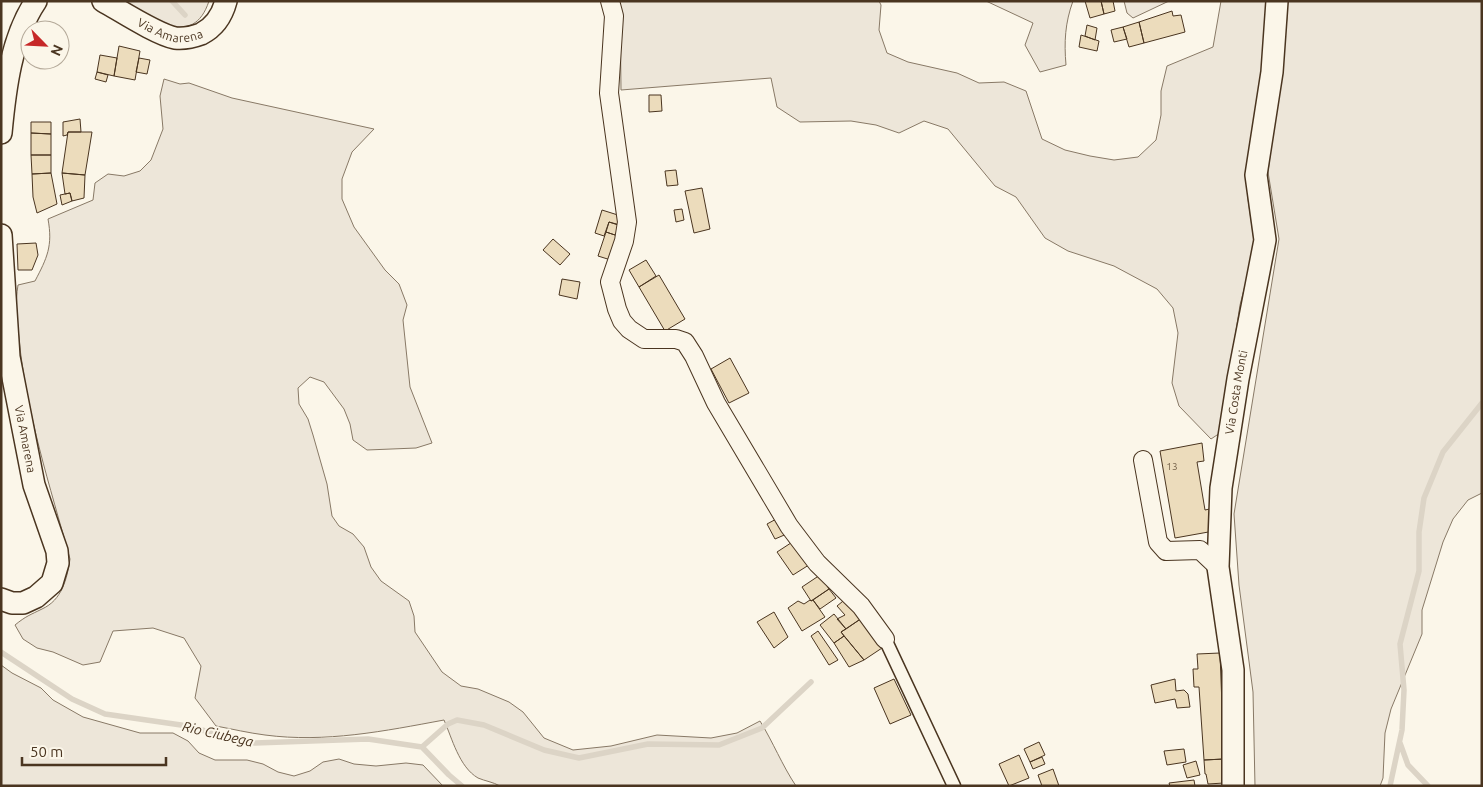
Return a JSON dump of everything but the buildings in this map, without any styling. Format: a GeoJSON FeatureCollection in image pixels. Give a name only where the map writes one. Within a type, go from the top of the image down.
{"type":"FeatureCollection","features":[{"type":"Feature","properties":{"kind":"street"},"geometry":{"type":"LineString","coordinates":[[1,133],[7,83],[18,40],[24,22],[36,1]]}},
{"type":"Feature","properties":{"kind":"street","name":"Via Amarena"},"geometry":{"type":"LineString","coordinates":[[103,1],[164,35],[186,38],[201,34],[215,25],[222,15],[226,1]]}},
{"type":"Feature","properties":{"kind":"street"},"geometry":{"type":"LineString","coordinates":[[610,1],[614,16],[609,93],[627,222],[624,241],[610,282],[622,321],[629,330],[644,339],[676,339],[685,342],[694,356],[716,403],[789,526],[817,563],[861,606],[885,639],[954,786]]}},
{"type":"Feature","properties":{"kind":"street","name":"Via Costa Monti"},"geometry":{"type":"LineString","coordinates":[[1233,786],[1233,670],[1218,567],[1221,488],[1238,379],[1265,240],[1256,176],[1272,72],[1277,1]]}},
{"type":"Feature","properties":{"kind":"street","name":"Via Amarena"},"geometry":{"type":"LineString","coordinates":[[1,235],[9,357],[34,485],[57,551],[58,563],[52,583],[36,597],[23,603],[12,603],[1,599]]}},
{"type":"Feature","properties":{"kind":"street"},"geometry":{"type":"LineString","coordinates":[[1143,460],[1158,542],[1166,551],[1200,550],[1218,567]]}},
{"type":"Feature","properties":{"kind":"shaded area"},"geometry":{"type":"Polygon","coordinates":[[[123,1],[209,1],[202,16],[193,24],[182,27],[170,26],[158,21],[123,1]]]}},
{"type":"Feature","properties":{"kind":"shaded area"},"geometry":{"type":"Polygon","coordinates":[[[620,1],[879,1],[881,5],[879,30],[887,53],[908,62],[957,73],[979,83],[1004,82],[1026,91],[1042,139],[1065,150],[1114,160],[1138,157],[1156,140],[1161,115],[1161,91],[1167,66],[1213,47],[1221,1],[1267,1],[1266,41],[1248,199],[1255,247],[1240,305],[1220,433],[1211,439],[1179,406],[1172,383],[1178,333],[1173,308],[1157,289],[1114,266],[1068,251],[1045,238],[1016,197],[995,186],[948,129],[924,121],[899,133],[876,125],[851,121],[800,122],[777,107],[771,78],[621,90],[620,1]]]}},
{"type":"Feature","properties":{"kind":"shaded area"},"geometry":{"type":"Polygon","coordinates":[[[986,1],[1073,1],[1066,33],[1066,65],[1040,72],[1025,45],[1033,23],[986,1]]]}},
{"type":"Feature","properties":{"kind":"shaded area"},"geometry":{"type":"Polygon","coordinates":[[[1124,1],[1169,1],[1133,18],[1127,13],[1124,1]]]}},
{"type":"Feature","properties":{"kind":"shaded area"},"geometry":{"type":"Polygon","coordinates":[[[1285,1],[1482,1],[1482,493],[1468,500],[1453,519],[1443,542],[1422,610],[1422,634],[1391,709],[1385,733],[1383,778],[1380,786],[1255,786],[1253,692],[1239,585],[1234,514],[1279,239],[1268,172],[1287,18],[1285,1]]]}},
{"type":"Feature","properties":{"kind":"shaded area"},"geometry":{"type":"Polygon","coordinates":[[[164,79],[180,84],[189,83],[232,98],[374,129],[352,152],[342,179],[342,199],[354,227],[385,270],[399,284],[407,305],[403,320],[410,387],[432,443],[416,448],[367,450],[353,440],[350,424],[344,409],[324,382],[310,377],[298,388],[299,404],[308,419],[313,435],[327,484],[332,516],[339,526],[353,534],[364,547],[371,567],[381,581],[409,601],[414,616],[415,632],[442,672],[461,686],[478,689],[509,702],[523,712],[544,738],[573,750],[611,746],[657,735],[711,738],[737,733],[760,721],[796,786],[500,786],[478,778],[471,773],[461,760],[444,720],[355,735],[310,738],[265,735],[216,726],[195,698],[201,666],[184,638],[153,628],[113,631],[100,662],[83,665],[53,652],[37,648],[23,639],[15,625],[49,605],[59,594],[65,581],[70,559],[27,394],[17,318],[18,285],[35,281],[43,265],[48,252],[50,237],[48,219],[93,200],[95,183],[108,174],[124,176],[140,171],[151,160],[163,129],[160,96],[164,79]]]}},
{"type":"Feature","properties":{"kind":"shaded area"},"geometry":{"type":"Polygon","coordinates":[[[1,665],[41,688],[53,700],[83,717],[140,733],[173,733],[188,741],[199,753],[215,760],[247,760],[294,776],[310,771],[323,762],[339,759],[354,764],[376,766],[406,763],[423,765],[443,786],[1,786],[1,665]]]}},
{"type":"Feature","properties":{"kind":"waterway"},"geometry":{"type":"LineString","coordinates":[[172,1],[185,15]]}},
{"type":"Feature","properties":{"kind":"waterway"},"geometry":{"type":"LineString","coordinates":[[1390,786],[1402,730],[1404,690],[1400,644],[1419,571],[1419,532],[1424,498],[1443,452],[1482,403]]}},
{"type":"Feature","properties":{"kind":"waterway","name":"Rio Ciubega"},"geometry":{"type":"LineString","coordinates":[[1,652],[72,699],[105,714],[181,725],[255,743],[368,739],[422,747]]}},
{"type":"Feature","properties":{"kind":"waterway"},"geometry":{"type":"LineString","coordinates":[[422,747],[448,724],[457,720],[484,725],[544,750],[579,758],[648,744],[719,745],[762,728],[811,682]]}},
{"type":"Feature","properties":{"kind":"waterway"},"geometry":{"type":"LineString","coordinates":[[1400,743],[1408,765],[1428,786]]}},
{"type":"Feature","properties":{"kind":"waterway"},"geometry":{"type":"LineString","coordinates":[[422,747],[462,786]]}}]}
